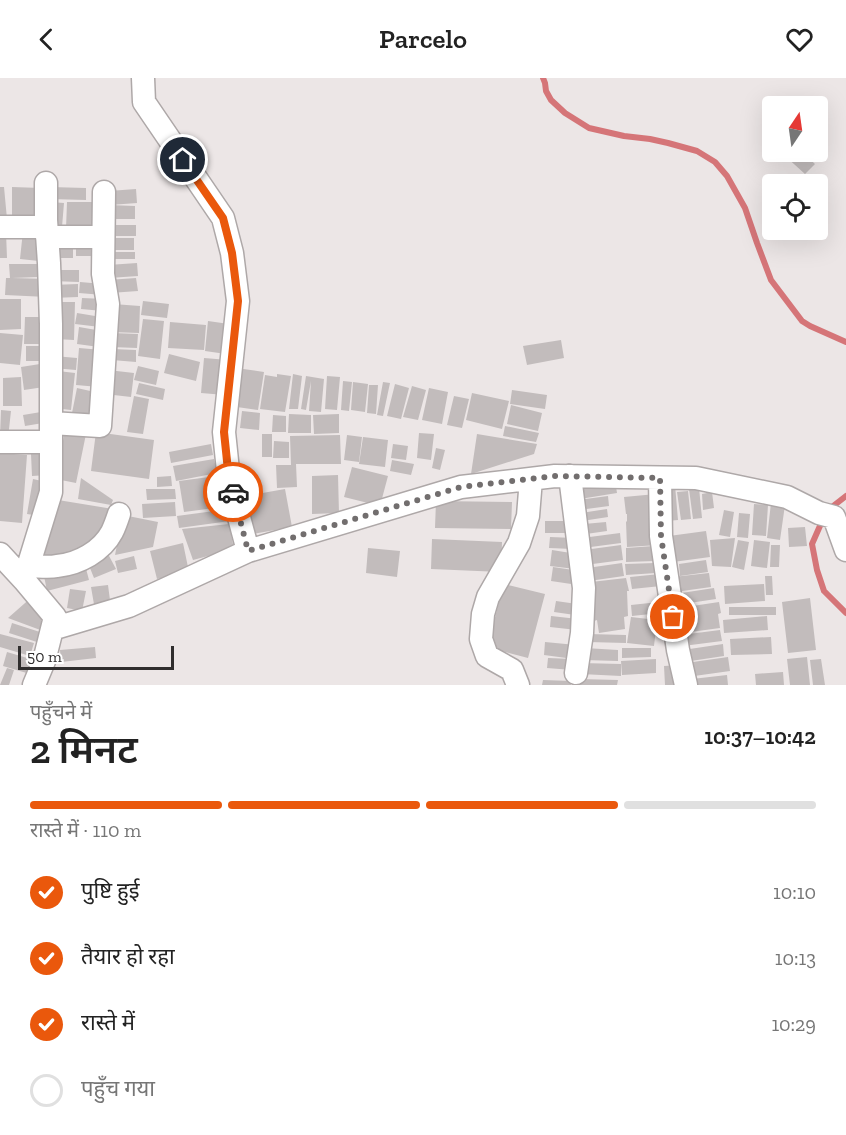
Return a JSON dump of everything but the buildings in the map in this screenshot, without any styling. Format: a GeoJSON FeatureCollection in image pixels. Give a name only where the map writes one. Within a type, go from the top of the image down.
{"type":"FeatureCollection","features":[{"type":"Feature","properties":{"kind":"street"},"geometry":{"type":"LineString","coordinates":[[143,78],[144,102],[223,218],[232,253],[238,301],[224,432],[229,480],[248,551]]}},
{"type":"Feature","properties":{"kind":"street"},"geometry":{"type":"LineString","coordinates":[[26,573],[51,492],[51,324],[46,183]]}},
{"type":"Feature","properties":{"kind":"street"},"geometry":{"type":"LineString","coordinates":[[0,442],[100,426],[108,304],[103,274],[105,192]]}},
{"type":"Feature","properties":{"kind":"street"},"geometry":{"type":"LineString","coordinates":[[0,227],[103,237]]}},
{"type":"Feature","properties":{"kind":"street"},"geometry":{"type":"LineString","coordinates":[[52,629],[129,606],[248,551],[461,487],[531,479],[570,476],[696,478],[787,497],[826,515],[846,550]]}},
{"type":"Feature","properties":{"kind":"street"},"geometry":{"type":"LineString","coordinates":[[570,476],[584,588],[582,633],[576,672]]}},
{"type":"Feature","properties":{"kind":"street"},"geometry":{"type":"LineString","coordinates":[[660,478],[661,536],[678,650],[686,685]]}},
{"type":"Feature","properties":{"kind":"street"},"geometry":{"type":"LineString","coordinates":[[519,685],[512,670],[487,656],[481,639],[483,614],[488,597],[519,543],[528,516],[531,479]]}},
{"type":"Feature","properties":{"kind":"street"},"geometry":{"type":"LineString","coordinates":[[26,573],[73,563],[87,557],[101,546],[111,533],[119,514]]}},
{"type":"Feature","properties":{"kind":"street"},"geometry":{"type":"LineString","coordinates":[[0,554],[26,573],[55,617],[44,661],[34,685]]}},
{"type":"Feature","properties":{"kind":"waterway"},"geometry":{"type":"LineString","coordinates":[[543,78],[551,100],[565,113],[589,128],[668,143],[697,151],[715,162],[727,176],[745,208],[771,280],[802,321],[846,342]]}},
{"type":"Feature","properties":{"kind":"waterway"},"geometry":{"type":"LineString","coordinates":[[828,510],[846,496]]}},
{"type":"Feature","properties":{"kind":"waterway"},"geometry":{"type":"LineString","coordinates":[[823,519],[812,544],[817,570],[824,591],[846,613]]}},
{"type":"Feature","properties":{"kind":"way so far"},"geometry":{"type":"LineString","coordinates":[[233,492],[248,551],[461,487],[555,476],[660,478],[661,536],[673,617]]}},
{"type":"Feature","properties":{"kind":"route"},"geometry":{"type":"LineString","coordinates":[[183,160],[223,218],[232,253],[238,301],[224,432],[229,480],[233,492]]}}]}
